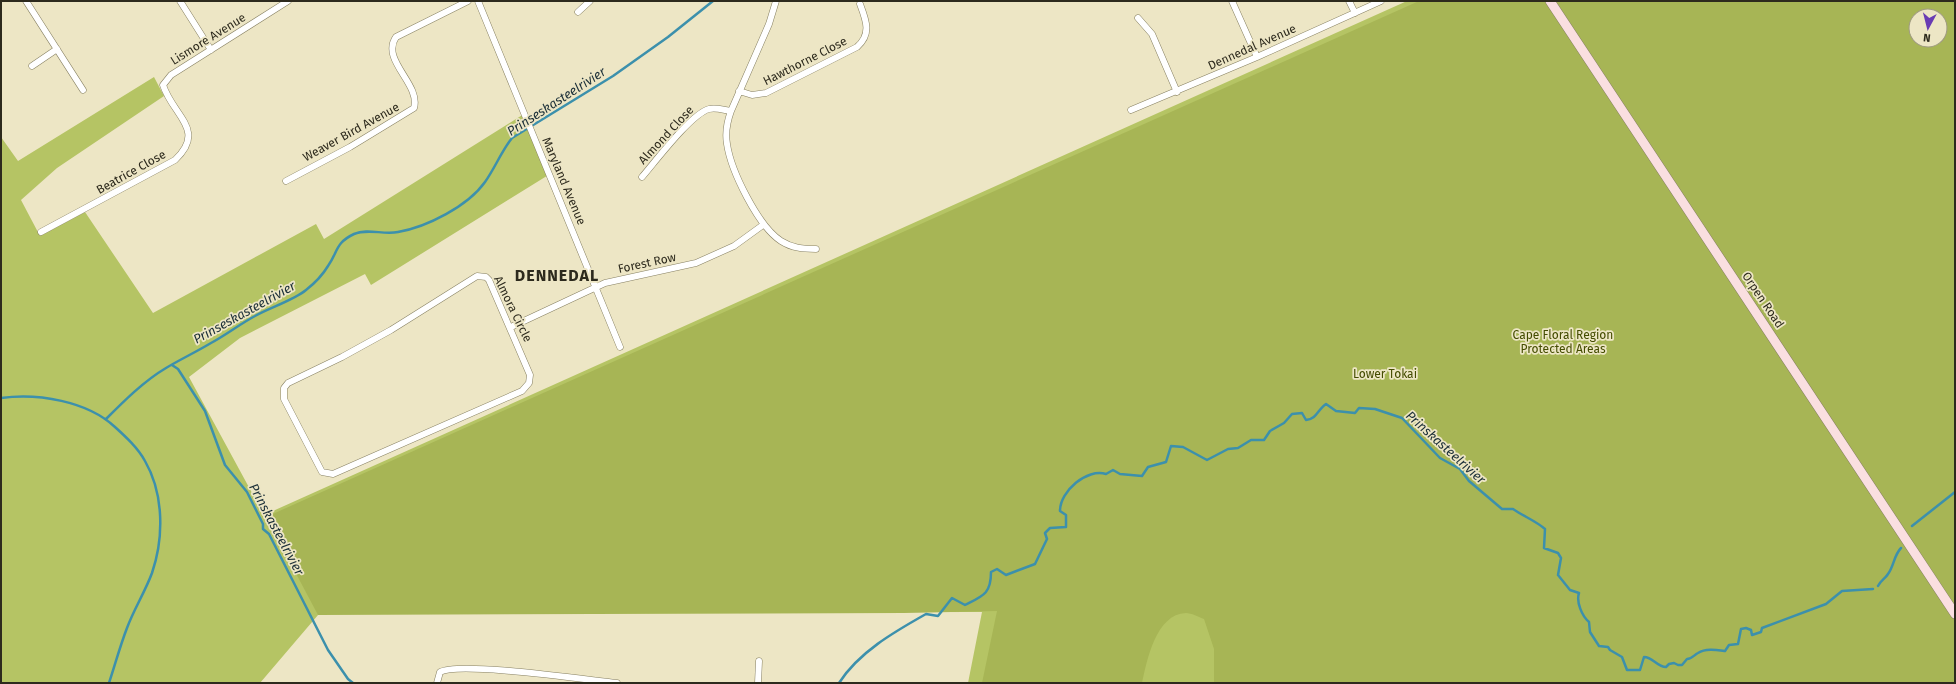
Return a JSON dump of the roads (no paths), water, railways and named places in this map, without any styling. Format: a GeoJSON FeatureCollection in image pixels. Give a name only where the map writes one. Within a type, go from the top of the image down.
{"type":"FeatureCollection","features":[{"type":"Feature","properties":{"kind":"main road","name":"Orpen Road"},"geometry":{"type":"LineString","coordinates":[[1550,1],[1955,614]]}},
{"type":"Feature","properties":{"kind":"street"},"geometry":{"type":"LineString","coordinates":[[26,1],[83,90]]}},
{"type":"Feature","properties":{"kind":"street"},"geometry":{"type":"LineString","coordinates":[[180,1],[211,50]]}},
{"type":"Feature","properties":{"kind":"street","name":"Lismore Avenue"},"geometry":{"type":"LineString","coordinates":[[163,85],[171,75],[288,1]]}},
{"type":"Feature","properties":{"kind":"street","name":"Weaver Bird Avenue"},"geometry":{"type":"LineString","coordinates":[[286,181],[350,147],[414,108],[415,98],[392,52],[393,42],[396,37],[468,1]]}},
{"type":"Feature","properties":{"kind":"street","name":"Maryland Avenue"},"geometry":{"type":"LineString","coordinates":[[478,1],[620,347]]}},
{"type":"Feature","properties":{"kind":"street"},"geometry":{"type":"LineString","coordinates":[[578,12],[590,1]]}},
{"type":"Feature","properties":{"kind":"street"},"geometry":{"type":"LineString","coordinates":[[776,1],[769,24],[730,111],[726,134],[730,158],[736,174],[763,225],[780,241],[790,246],[816,249]]}},
{"type":"Feature","properties":{"kind":"street"},"geometry":{"type":"LineString","coordinates":[[1232,1],[1257,57]]}},
{"type":"Feature","properties":{"kind":"street"},"geometry":{"type":"LineString","coordinates":[[1349,1],[1355,13]]}},
{"type":"Feature","properties":{"kind":"street","name":"Dennedal Avenue"},"geometry":{"type":"LineString","coordinates":[[1131,110],[1178,92],[1381,1]]}},
{"type":"Feature","properties":{"kind":"street","name":"Hawthorne Close"},"geometry":{"type":"LineString","coordinates":[[739,91],[752,95],[766,93],[857,47],[862,43],[867,32],[866,20],[860,4]]}},
{"type":"Feature","properties":{"kind":"street"},"geometry":{"type":"LineString","coordinates":[[1138,18],[1152,34],[1178,92]]}},
{"type":"Feature","properties":{"kind":"street"},"geometry":{"type":"LineString","coordinates":[[32,66],[57,49]]}},
{"type":"Feature","properties":{"kind":"street","name":"Beatrice Close"},"geometry":{"type":"LineString","coordinates":[[42,232],[156,172],[175,160],[184,152],[188,143],[189,132],[163,85]]}},
{"type":"Feature","properties":{"kind":"street","name":"Almond Close"},"geometry":{"type":"LineString","coordinates":[[642,177],[690,122],[705,111],[716,108],[730,111]]}},
{"type":"Feature","properties":{"kind":"street","name":"Forest Row"},"geometry":{"type":"LineString","coordinates":[[511,327],[605,282],[696,263],[734,246],[763,225]]}},
{"type":"Feature","properties":{"kind":"street","name":"Almora Circle"},"geometry":{"type":"LineString","coordinates":[[477,276],[486,276],[489,280],[511,327],[530,375],[529,383],[522,391],[333,474],[326,474],[320,470],[284,398],[284,388],[288,383],[391,330],[477,276]]}},
{"type":"Feature","properties":{"kind":"street"},"geometry":{"type":"LineString","coordinates":[[758,683],[759,661]]}},
{"type":"Feature","properties":{"kind":"street"},"geometry":{"type":"LineString","coordinates":[[436,683],[440,672],[450,668],[510,671],[617,683]]}},
{"type":"Feature","properties":{"kind":"waterway","name":"Prinseskasteelrivier"},"geometry":{"type":"LineString","coordinates":[[106,419],[134,392],[158,373],[217,340],[249,319],[301,294],[323,273],[340,244],[348,237],[359,232],[398,232],[434,220],[458,207],[478,191],[512,138],[613,76],[668,37],[713,1]]}},
{"type":"Feature","properties":{"kind":"waterway","name":"Prinskasteelrivier"},"geometry":{"type":"LineString","coordinates":[[172,365],[178,369],[205,411],[225,465],[247,492],[263,524],[263,529],[269,534],[328,650],[348,679],[353,683]]}},
{"type":"Feature","properties":{"kind":"waterway"},"geometry":{"type":"LineString","coordinates":[[1,398],[46,398],[76,405],[91,411],[104,418],[132,443],[142,456],[151,474],[159,502],[159,545],[152,573],[127,628],[109,683]]}},
{"type":"Feature","properties":{"kind":"waterway","name":"Prinskasteelrivier"},"geometry":{"type":"LineString","coordinates":[[839,683],[847,672],[867,652],[902,628],[926,614],[938,616],[952,598],[965,605],[977,599],[988,590],[991,572],[997,569],[1006,575],[1035,564],[1047,539],[1045,533],[1050,528],[1066,527],[1066,515],[1060,511],[1061,503],[1070,489],[1083,478],[1091,474],[1106,474],[1113,470],[1120,474],[1142,476],[1148,467],[1166,462],[1171,446],[1183,447],[1207,460],[1228,449],[1238,448],[1251,440],[1264,440],[1270,431],[1284,423],[1292,414],[1302,413],[1306,420],[1313,418],[1326,404],[1336,411],[1355,413],[1359,408],[1375,409],[1402,418],[1440,458],[1460,469],[1469,481],[1502,509],[1513,509],[1538,523],[1545,529],[1544,548],[1558,553],[1561,558],[1558,575],[1570,590],[1579,593],[1579,605],[1582,613],[1589,622],[1590,632],[1599,646],[1608,647],[1610,650],[1622,657],[1627,670],[1640,670],[1644,657],[1647,657],[1663,667],[1666,667],[1669,664],[1674,663],[1682,665],[1687,659],[1704,650],[1725,651],[1729,645],[1738,644],[1741,629],[1746,628],[1751,630],[1752,635],[1761,632],[1762,628],[1826,604],[1842,591],[1873,589]]}},
{"type":"Feature","properties":{"kind":"waterway","name":"Prinskasteelrivier"},"geometry":{"type":"LineString","coordinates":[[1912,526],[1955,492]]}},
{"type":"Feature","properties":{"kind":"waterway","name":"Prinskasteelrivier"},"geometry":{"type":"LineString","coordinates":[[1878,586],[1887,576],[1901,548]]}},
{"type":"Feature","properties":{"kind":"district","name":"DENNEDAL"},"geometry":{"type":"Point","coordinates":[557,275]}},
{"type":"Feature","properties":{"kind":"park label","name":"Cape Floral Region Protected Areas"},"geometry":{"type":"Point","coordinates":[1563,342]}},
{"type":"Feature","properties":{"kind":"park label","name":"Lower Tokai"},"geometry":{"type":"Point","coordinates":[1385,374]}}]}
